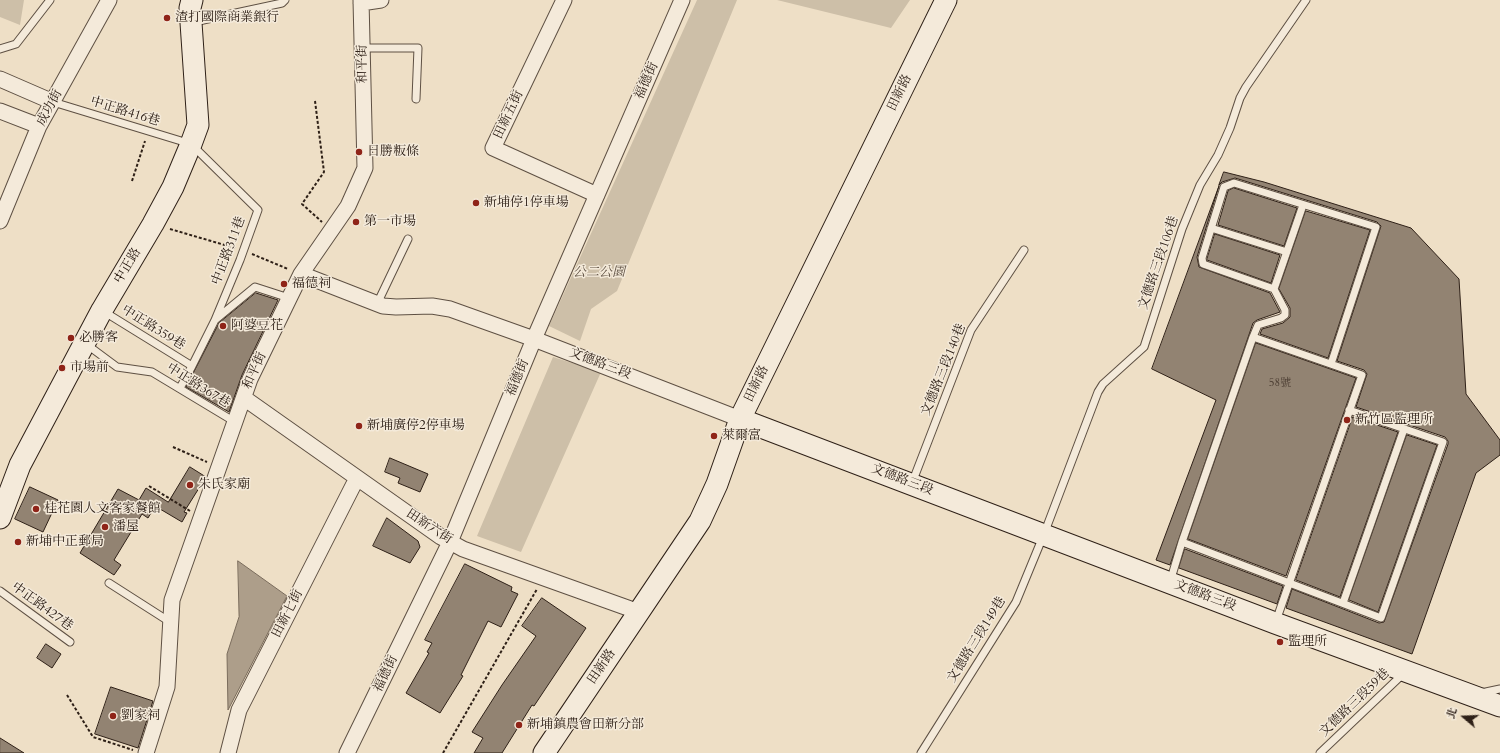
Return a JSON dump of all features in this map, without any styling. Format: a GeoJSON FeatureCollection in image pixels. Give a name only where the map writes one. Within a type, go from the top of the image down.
{"type":"FeatureCollection","features":[{"type":"Feature","properties":{"kind":"main road","name":"中正路"},"geometry":{"type":"LineString","coordinates":[[0,518],[20,465],[102,310],[173,187],[198,126],[190,8],[192,0]]}},
{"type":"Feature","properties":{"kind":"main road","name":"田新路"},"geometry":{"type":"LineString","coordinates":[[544,753],[700,521],[717,484],[740,419],[940,2]]}},
{"type":"Feature","properties":{"kind":"main road","name":"文德路三段"},"geometry":{"type":"LineString","coordinates":[[740,419],[1275,623],[1500,706]]}},
{"type":"Feature","properties":{"kind":"street","name":"成功街"},"geometry":{"type":"LineString","coordinates":[[0,221],[7,198],[39,126],[109,0]]}},
{"type":"Feature","properties":{"kind":"street"},"geometry":{"type":"LineString","coordinates":[[361,1],[381,0]]}},
{"type":"Feature","properties":{"kind":"street","name":"田新五街"},"geometry":{"type":"LineString","coordinates":[[564,0],[493,148],[597,195]]}},
{"type":"Feature","properties":{"kind":"street","name":"福德街"},"geometry":{"type":"LineString","coordinates":[[347,753],[450,542],[534,339],[682,0]]}},
{"type":"Feature","properties":{"kind":"street","name":"和平街"},"geometry":{"type":"LineString","coordinates":[[141,752],[167,687],[172,600],[250,379],[301,274],[348,206],[365,168],[361,1]]}},
{"type":"Feature","properties":{"kind":"street"},"geometry":{"type":"LineString","coordinates":[[0,79],[53,102]]}},
{"type":"Feature","properties":{"kind":"street"},"geometry":{"type":"LineString","coordinates":[[0,111],[39,126]]}},
{"type":"Feature","properties":{"kind":"street","name":"文德路三段"},"geometry":{"type":"LineString","coordinates":[[301,274],[383,306],[396,308],[432,306],[450,309],[534,339],[740,419]]}},
{"type":"Feature","properties":{"kind":"street","name":"田新六街"},"geometry":{"type":"LineString","coordinates":[[244,398],[450,542],[463,549],[639,612]]}},
{"type":"Feature","properties":{"kind":"street","name":"田新七街"},"geometry":{"type":"LineString","coordinates":[[228,753],[239,710],[358,478]]}},
{"type":"Feature","properties":{"kind":"lane"},"geometry":{"type":"LineString","coordinates":[[0,49],[16,44],[50,0]]}},
{"type":"Feature","properties":{"kind":"lane"},"geometry":{"type":"LineString","coordinates":[[192,22],[282,3],[285,0]]}},
{"type":"Feature","properties":{"kind":"lane","name":"文德路三段106巷"},"geometry":{"type":"LineString","coordinates":[[1044,534],[1098,392],[1103,384],[1144,347],[1182,229],[1200,185],[1218,156],[1230,128],[1240,98],[1306,0]]}},
{"type":"Feature","properties":{"kind":"lane"},"geometry":{"type":"LineString","coordinates":[[362,48],[418,48],[416,99]]}},
{"type":"Feature","properties":{"kind":"lane","name":"中正路416巷"},"geometry":{"type":"LineString","coordinates":[[53,102],[191,144]]}},
{"type":"Feature","properties":{"kind":"lane","name":"中正路311巷"},"geometry":{"type":"LineString","coordinates":[[180,388],[215,320],[258,210],[191,144]]}},
{"type":"Feature","properties":{"kind":"lane"},"geometry":{"type":"LineString","coordinates":[[1170,582],[1182,542],[1258,325],[1281,318],[1285,315],[1285,310],[1274,289],[1203,264],[1202,258],[1224,187],[1234,183],[1376,227],[1331,364]]}},
{"type":"Feature","properties":{"kind":"lane"},"geometry":{"type":"LineString","coordinates":[[1274,289],[1303,205]]}},
{"type":"Feature","properties":{"kind":"lane"},"geometry":{"type":"LineString","coordinates":[[1211,228],[1287,252]]}},
{"type":"Feature","properties":{"kind":"lane"},"geometry":{"type":"LineString","coordinates":[[377,304],[408,239]]}},
{"type":"Feature","properties":{"kind":"lane","name":"文德路三段140巷"},"geometry":{"type":"LineString","coordinates":[[912,484],[971,330],[1024,250]]}},
{"type":"Feature","properties":{"kind":"lane"},"geometry":{"type":"LineString","coordinates":[[215,320],[256,287],[289,298]]}},
{"type":"Feature","properties":{"kind":"lane","name":"中正路359巷"},"geometry":{"type":"LineString","coordinates":[[102,310],[192,366]]}},
{"type":"Feature","properties":{"kind":"lane"},"geometry":{"type":"LineString","coordinates":[[1253,338],[1362,375],[1275,623]]}},
{"type":"Feature","properties":{"kind":"lane","name":"中正路367巷"},"geometry":{"type":"LineString","coordinates":[[84,343],[117,367],[152,372],[235,422]]}},
{"type":"Feature","properties":{"kind":"lane"},"geometry":{"type":"LineString","coordinates":[[1182,542],[1381,618],[1443,442],[1349,410]]}},
{"type":"Feature","properties":{"kind":"lane"},"geometry":{"type":"LineString","coordinates":[[1343,603],[1404,429]]}},
{"type":"Feature","properties":{"kind":"lane","name":"文德路三段149巷"},"geometry":{"type":"LineString","coordinates":[[921,753],[1016,602],[1044,534]]}},
{"type":"Feature","properties":{"kind":"lane"},"geometry":{"type":"LineString","coordinates":[[109,583],[171,622]]}},
{"type":"Feature","properties":{"kind":"lane","name":"中正路427巷"},"geometry":{"type":"LineString","coordinates":[[0,591],[70,642]]}},
{"type":"Feature","properties":{"kind":"lane","name":"文德路三段59巷"},"geometry":{"type":"LineString","coordinates":[[1320,753],[1406,671]]}},
{"type":"Feature","properties":{"kind":"lane"},"geometry":{"type":"LineString","coordinates":[[1473,695],[1500,689]]}},
{"type":"Feature","properties":{"kind":"path"},"geometry":{"type":"LineString","coordinates":[[315,101],[324,172],[302,204],[332,231]]}},
{"type":"Feature","properties":{"kind":"path"},"geometry":{"type":"LineString","coordinates":[[132,181],[148,132]]}},
{"type":"Feature","properties":{"kind":"path"},"geometry":{"type":"LineString","coordinates":[[153,224],[243,250],[301,274]]}},
{"type":"Feature","properties":{"kind":"path"},"geometry":{"type":"LineString","coordinates":[[173,447],[219,467]]}},
{"type":"Feature","properties":{"kind":"path"},"geometry":{"type":"LineString","coordinates":[[149,486],[201,518]]}},
{"type":"Feature","properties":{"kind":"path"},"geometry":{"type":"LineString","coordinates":[[443,753],[543,578]]}},
{"type":"Feature","properties":{"kind":"path"},"geometry":{"type":"LineString","coordinates":[[67,695],[93,737],[141,752]]}},
{"type":"Feature","properties":{"kind":"green space"},"geometry":{"type":"Polygon","coordinates":[[[0,0],[24,0],[20,25],[0,17],[0,0]]]}},
{"type":"Feature","properties":{"kind":"green space","name":"公二公園"},"geometry":{"type":"Polygon","coordinates":[[[697,0],[737,0],[617,291],[591,309],[580,341],[549,326],[697,0]]]}},
{"type":"Feature","properties":{"kind":"green space"},"geometry":{"type":"Polygon","coordinates":[[[777,0],[910,0],[891,28],[777,0]]]}},
{"type":"Feature","properties":{"kind":"green space"},"geometry":{"type":"Polygon","coordinates":[[[553,357],[601,372],[521,552],[477,536],[553,357]]]}},
{"type":"Feature","properties":{"kind":"shaded area"},"geometry":{"type":"Polygon","coordinates":[[[238,561],[287,596],[228,710],[227,654],[239,617],[238,561]]]}},
{"type":"Feature","properties":{"kind":"building"},"geometry":{"type":"Polygon","coordinates":[[[1224,172],[1264,182],[1411,228],[1459,279],[1466,394],[1500,440],[1500,455],[1476,473],[1412,654],[1286,608],[1292,589],[1379,623],[1384,622],[1448,444],[1445,437],[1356,407],[1367,374],[1364,370],[1337,361],[1381,226],[1377,222],[1235,178],[1222,182],[1219,185],[1224,172]]]}},
{"type":"Feature","properties":{"kind":"building"},"geometry":{"type":"Polygon","coordinates":[[[1219,186],[1197,257],[1199,267],[1270,293],[1280,312],[1257,320],[1253,323],[1170,565],[1156,560],[1216,400],[1152,369],[1219,186]]]}},
{"type":"Feature","properties":{"kind":"building"},"geometry":{"type":"Polygon","coordinates":[[[1234,188],[1297,208],[1284,246],[1218,225],[1228,191],[1234,188]]]}},
{"type":"Feature","properties":{"kind":"building"},"geometry":{"type":"Polygon","coordinates":[[[1306,211],[1370,230],[1328,358],[1260,334],[1262,329],[1283,323],[1290,317],[1290,308],[1279,289],[1306,211]]]}},
{"type":"Feature","properties":{"kind":"building"},"geometry":{"type":"Polygon","coordinates":[[[1215,234],[1280,255],[1271,283],[1207,260],[1215,234]]]}},
{"type":"Feature","properties":{"kind":"building"},"geometry":{"type":"Polygon","coordinates":[[[256,293],[278,300],[242,375],[229,412],[186,387],[219,323],[256,293]]]}},
{"type":"Feature","properties":{"kind":"building"},"geometry":{"type":"Polygon","coordinates":[[[1256,343],[1356,378],[1286,576],[1188,539],[1256,343]]]}},
{"type":"Feature","properties":{"kind":"building"},"geometry":{"type":"Polygon","coordinates":[[[1353,417],[1398,432],[1340,597],[1296,580],[1353,417]]]}},
{"type":"Feature","properties":{"kind":"building"},"geometry":{"type":"Polygon","coordinates":[[[1407,435],[1437,445],[1378,612],[1349,600],[1407,435]]]}},
{"type":"Feature","properties":{"kind":"building"},"geometry":{"type":"Polygon","coordinates":[[[390,458],[428,474],[420,492],[398,483],[400,478],[385,472],[390,458]]]}},
{"type":"Feature","properties":{"kind":"building"},"geometry":{"type":"Polygon","coordinates":[[[190,467],[206,477],[184,512],[187,513],[182,522],[155,506],[148,518],[142,514],[114,560],[121,565],[114,575],[80,553],[118,489],[139,500],[146,488],[168,502],[190,467]]]}},
{"type":"Feature","properties":{"kind":"building","name":"桂花園人文客家餐館"},"geometry":{"type":"Polygon","coordinates":[[[30,487],[58,500],[43,532],[15,519],[30,487]]]}},
{"type":"Feature","properties":{"kind":"building"},"geometry":{"type":"Polygon","coordinates":[[[387,518],[418,541],[420,547],[410,563],[373,546],[387,518]]]}},
{"type":"Feature","properties":{"kind":"building"},"geometry":{"type":"Polygon","coordinates":[[[1185,549],[1283,586],[1277,604],[1179,568],[1185,549]]]}},
{"type":"Feature","properties":{"kind":"building"},"geometry":{"type":"Polygon","coordinates":[[[465,564],[512,587],[511,591],[518,594],[501,627],[488,621],[461,675],[463,676],[440,713],[406,693],[429,653],[427,652],[432,643],[425,640],[465,564]]]}},
{"type":"Feature","properties":{"kind":"building"},"geometry":{"type":"Polygon","coordinates":[[[542,598],[586,628],[534,706],[532,705],[502,753],[474,753],[483,738],[472,732],[536,636],[522,626],[542,598]]]}},
{"type":"Feature","properties":{"kind":"building"},"geometry":{"type":"Polygon","coordinates":[[[46,644],[61,654],[52,668],[37,658],[46,644]]]}},
{"type":"Feature","properties":{"kind":"building","name":"劉家祠"},"geometry":{"type":"Polygon","coordinates":[[[111,687],[153,701],[138,748],[95,734],[111,687]]]}},
{"type":"Feature","properties":{"kind":"building"},"geometry":{"type":"Polygon","coordinates":[[[0,738],[24,753],[0,753],[0,738]]]}},
{"type":"Feature","properties":{"kind":"place","name":"渣打國際商業銀行"},"geometry":{"type":"Point","coordinates":[167,18]}},
{"type":"Feature","properties":{"kind":"place","name":"日勝粄條"},"geometry":{"type":"Point","coordinates":[359,152]}},
{"type":"Feature","properties":{"kind":"place","name":"新埔停1停車場"},"geometry":{"type":"Point","coordinates":[476,203]}},
{"type":"Feature","properties":{"kind":"place","name":"第一市場"},"geometry":{"type":"Point","coordinates":[356,222]}},
{"type":"Feature","properties":{"kind":"place","name":"福德祠"},"geometry":{"type":"Point","coordinates":[284,284]}},
{"type":"Feature","properties":{"kind":"place","name":"阿婆豆花"},"geometry":{"type":"Point","coordinates":[223,326]}},
{"type":"Feature","properties":{"kind":"place","name":"必勝客"},"geometry":{"type":"Point","coordinates":[71,338]}},
{"type":"Feature","properties":{"kind":"place","name":"市場前"},"geometry":{"type":"Point","coordinates":[62,368]}},
{"type":"Feature","properties":{"kind":"place","name":"新竹區監理所"},"geometry":{"type":"Point","coordinates":[1347,420]}},
{"type":"Feature","properties":{"kind":"place","name":"新埔廣停2停車場"},"geometry":{"type":"Point","coordinates":[359,426]}},
{"type":"Feature","properties":{"kind":"place","name":"萊爾富"},"geometry":{"type":"Point","coordinates":[714,436]}},
{"type":"Feature","properties":{"kind":"place","name":"朱氏家廟"},"geometry":{"type":"Point","coordinates":[190,485]}},
{"type":"Feature","properties":{"kind":"place","name":"桂花園人文客家餐館"},"geometry":{"type":"Point","coordinates":[36,509]}},
{"type":"Feature","properties":{"kind":"place","name":"潘屋"},"geometry":{"type":"Point","coordinates":[105,527]}},
{"type":"Feature","properties":{"kind":"place","name":"新埔中正郵局"},"geometry":{"type":"Point","coordinates":[18,542]}},
{"type":"Feature","properties":{"kind":"place","name":"監理所"},"geometry":{"type":"Point","coordinates":[1280,642]}},
{"type":"Feature","properties":{"kind":"place","name":"劉家祠"},"geometry":{"type":"Point","coordinates":[113,716]}},
{"type":"Feature","properties":{"kind":"place","name":"新埔鎮農會田新分部"},"geometry":{"type":"Point","coordinates":[519,725]}}]}
